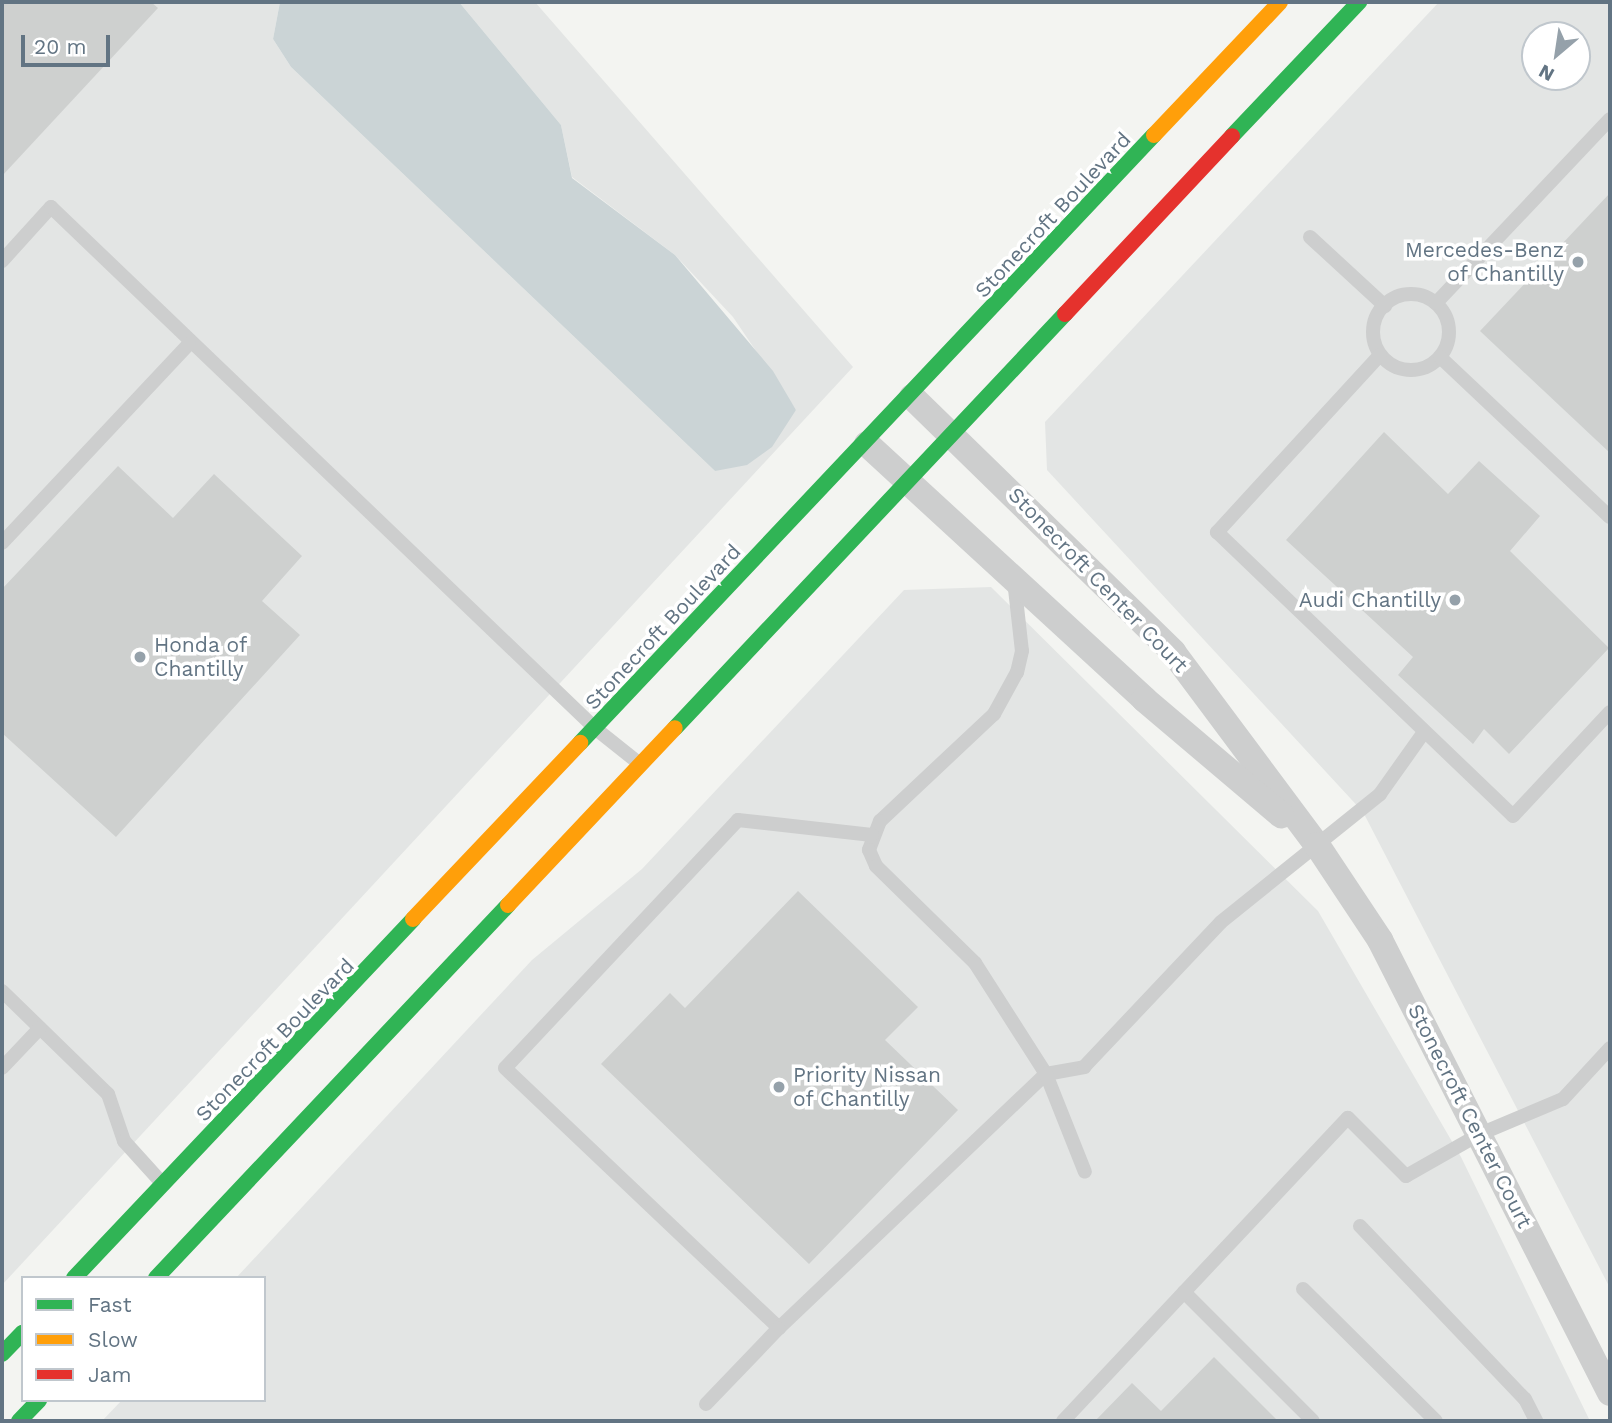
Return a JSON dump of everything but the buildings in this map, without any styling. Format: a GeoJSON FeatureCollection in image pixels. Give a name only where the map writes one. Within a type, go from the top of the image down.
{"type":"FeatureCollection","features":[{"type":"Feature","properties":{"kind":"main road","name":"Stonecroft Boulevard"},"geometry":{"type":"LineString","coordinates":[[76,1276],[912,397],[1280,2]]}},
{"type":"Feature","properties":{"kind":"main road"},"geometry":{"type":"LineString","coordinates":[[158,1276],[1359,2]]}},
{"type":"Feature","properties":{"kind":"main road"},"geometry":{"type":"LineString","coordinates":[[2,1354],[21,1334]]}},
{"type":"Feature","properties":{"kind":"main road"},"geometry":{"type":"LineString","coordinates":[[19,1421],[37,1402]]}},
{"type":"Feature","properties":{"kind":"street","name":"Stonecroft Center Court"},"geometry":{"type":"LineString","coordinates":[[912,397],[1173,652],[1317,845],[1380,940],[1610,1393]]}},
{"type":"Feature","properties":{"kind":"street","name":"Stonecroft Center Court"},"geometry":{"type":"LineString","coordinates":[[867,444],[1014,576],[1144,699],[1317,845]]}},
{"type":"Feature","properties":{"kind":"lane"},"geometry":{"type":"LineString","coordinates":[[1436,303],[1610,119]]}},
{"type":"Feature","properties":{"kind":"lane"},"geometry":{"type":"LineString","coordinates":[[2,261],[51,207],[189,344],[596,729],[641,765]]}},
{"type":"Feature","properties":{"kind":"lane"},"geometry":{"type":"LineString","coordinates":[[1310,237],[1385,306]]}},
{"type":"Feature","properties":{"kind":"lane"},"geometry":{"type":"LineString","coordinates":[[1404,295],[1436,303],[1449,325],[1440,357],[1413,371],[1380,355],[1373,325],[1385,306],[1404,295]]}},
{"type":"Feature","properties":{"kind":"lane"},"geometry":{"type":"LineString","coordinates":[[2,543],[189,344]]}},
{"type":"Feature","properties":{"kind":"lane"},"geometry":{"type":"LineString","coordinates":[[1380,355],[1217,532],[1513,816],[1610,712]]}},
{"type":"Feature","properties":{"kind":"lane"},"geometry":{"type":"LineString","coordinates":[[1440,357],[1610,517]]}},
{"type":"Feature","properties":{"kind":"lane"},"geometry":{"type":"LineString","coordinates":[[1014,576],[1022,651],[1017,672],[994,713],[872,835],[869,850],[876,866],[975,963],[1046,1074],[1085,1172]]}},
{"type":"Feature","properties":{"kind":"lane"},"geometry":{"type":"LineString","coordinates":[[706,1404],[779,1328],[1046,1074],[1084,1066],[1221,922],[1400,774],[1424,732]]}},
{"type":"Feature","properties":{"kind":"lane"},"geometry":{"type":"LineString","coordinates":[[779,1328],[505,1068],[738,820],[872,835]]}},
{"type":"Feature","properties":{"kind":"lane"},"geometry":{"type":"LineString","coordinates":[[2,991],[108,1094],[124,1141],[165,1185]]}},
{"type":"Feature","properties":{"kind":"lane"},"geometry":{"type":"LineString","coordinates":[[2,1068],[40,1028]]}},
{"type":"Feature","properties":{"kind":"lane"},"geometry":{"type":"LineString","coordinates":[[1063,1421],[1348,1118],[1406,1176],[1480,1134],[1563,1099],[1610,1048]]}},
{"type":"Feature","properties":{"kind":"lane"},"geometry":{"type":"LineString","coordinates":[[1360,1226],[1525,1399],[1536,1421]]}},
{"type":"Feature","properties":{"kind":"lane"},"geometry":{"type":"LineString","coordinates":[[1303,1289],[1436,1421]]}},
{"type":"Feature","properties":{"kind":"lane"},"geometry":{"type":"LineString","coordinates":[[1184,1292],[1313,1421]]}},
{"type":"Feature","properties":{"kind":"shaded area"},"geometry":{"type":"Polygon","coordinates":[[[2,2],[280,2],[273,39],[291,67],[715,471],[796,410],[733,317],[675,255],[572,177],[561,125],[459,2],[535,2],[853,367],[2,1285],[2,2]]]}},
{"type":"Feature","properties":{"kind":"shaded area"},"geometry":{"type":"Polygon","coordinates":[[[280,2],[459,2],[561,125],[572,178],[675,255],[773,371],[796,410],[772,447],[747,465],[715,471],[291,67],[273,39],[280,2]]]}},
{"type":"Feature","properties":{"kind":"shaded area"},"geometry":{"type":"Polygon","coordinates":[[[1439,2],[1610,2],[1610,1288],[1363,812],[1047,470],[1045,422],[1439,2]]]}},
{"type":"Feature","properties":{"kind":"shaded area"},"geometry":{"type":"Polygon","coordinates":[[[991,587],[1318,911],[1461,1157],[1590,1421],[102,1421],[120,1402],[266,1402],[266,1276],[238,1276],[532,960],[642,869],[904,590],[991,587]]]}},
{"type":"Feature","properties":{"kind":"traffic: fast"},"geometry":{"type":"LineString","coordinates":[[1232,136],[1359,2]]}},
{"type":"Feature","properties":{"kind":"traffic: fast"},"geometry":{"type":"LineString","coordinates":[[580,743],[1154,135]]}},
{"type":"Feature","properties":{"kind":"traffic: fast"},"geometry":{"type":"LineString","coordinates":[[675,728],[1065,314]]}},
{"type":"Feature","properties":{"kind":"traffic: fast"},"geometry":{"type":"LineString","coordinates":[[158,1276],[508,905]]}},
{"type":"Feature","properties":{"kind":"traffic: fast"},"geometry":{"type":"LineString","coordinates":[[76,1276],[413,919]]}},
{"type":"Feature","properties":{"kind":"traffic: fast"},"geometry":{"type":"LineString","coordinates":[[2,1354],[21,1334]]}},
{"type":"Feature","properties":{"kind":"traffic: fast"},"geometry":{"type":"LineString","coordinates":[[19,1421],[37,1402]]}},
{"type":"Feature","properties":{"kind":"traffic: slow"},"geometry":{"type":"LineString","coordinates":[[1154,135],[1280,2]]}},
{"type":"Feature","properties":{"kind":"traffic: slow"},"geometry":{"type":"LineString","coordinates":[[508,905],[675,728]]}},
{"type":"Feature","properties":{"kind":"traffic: slow"},"geometry":{"type":"LineString","coordinates":[[413,919],[580,743]]}},
{"type":"Feature","properties":{"kind":"traffic: jam"},"geometry":{"type":"LineString","coordinates":[[1065,314],[1232,136]]}},
{"type":"Feature","properties":{"kind":"place","name":"Mercedes-Benz of Chantilly"},"geometry":{"type":"Point","coordinates":[1578,262]}},
{"type":"Feature","properties":{"kind":"place","name":"Audi Chantilly"},"geometry":{"type":"Point","coordinates":[1455,600]}},
{"type":"Feature","properties":{"kind":"place","name":"Honda of Chantilly"},"geometry":{"type":"Point","coordinates":[140,657]}},
{"type":"Feature","properties":{"kind":"place","name":"Priority Nissan of Chantilly"},"geometry":{"type":"Point","coordinates":[779,1087]}}]}
